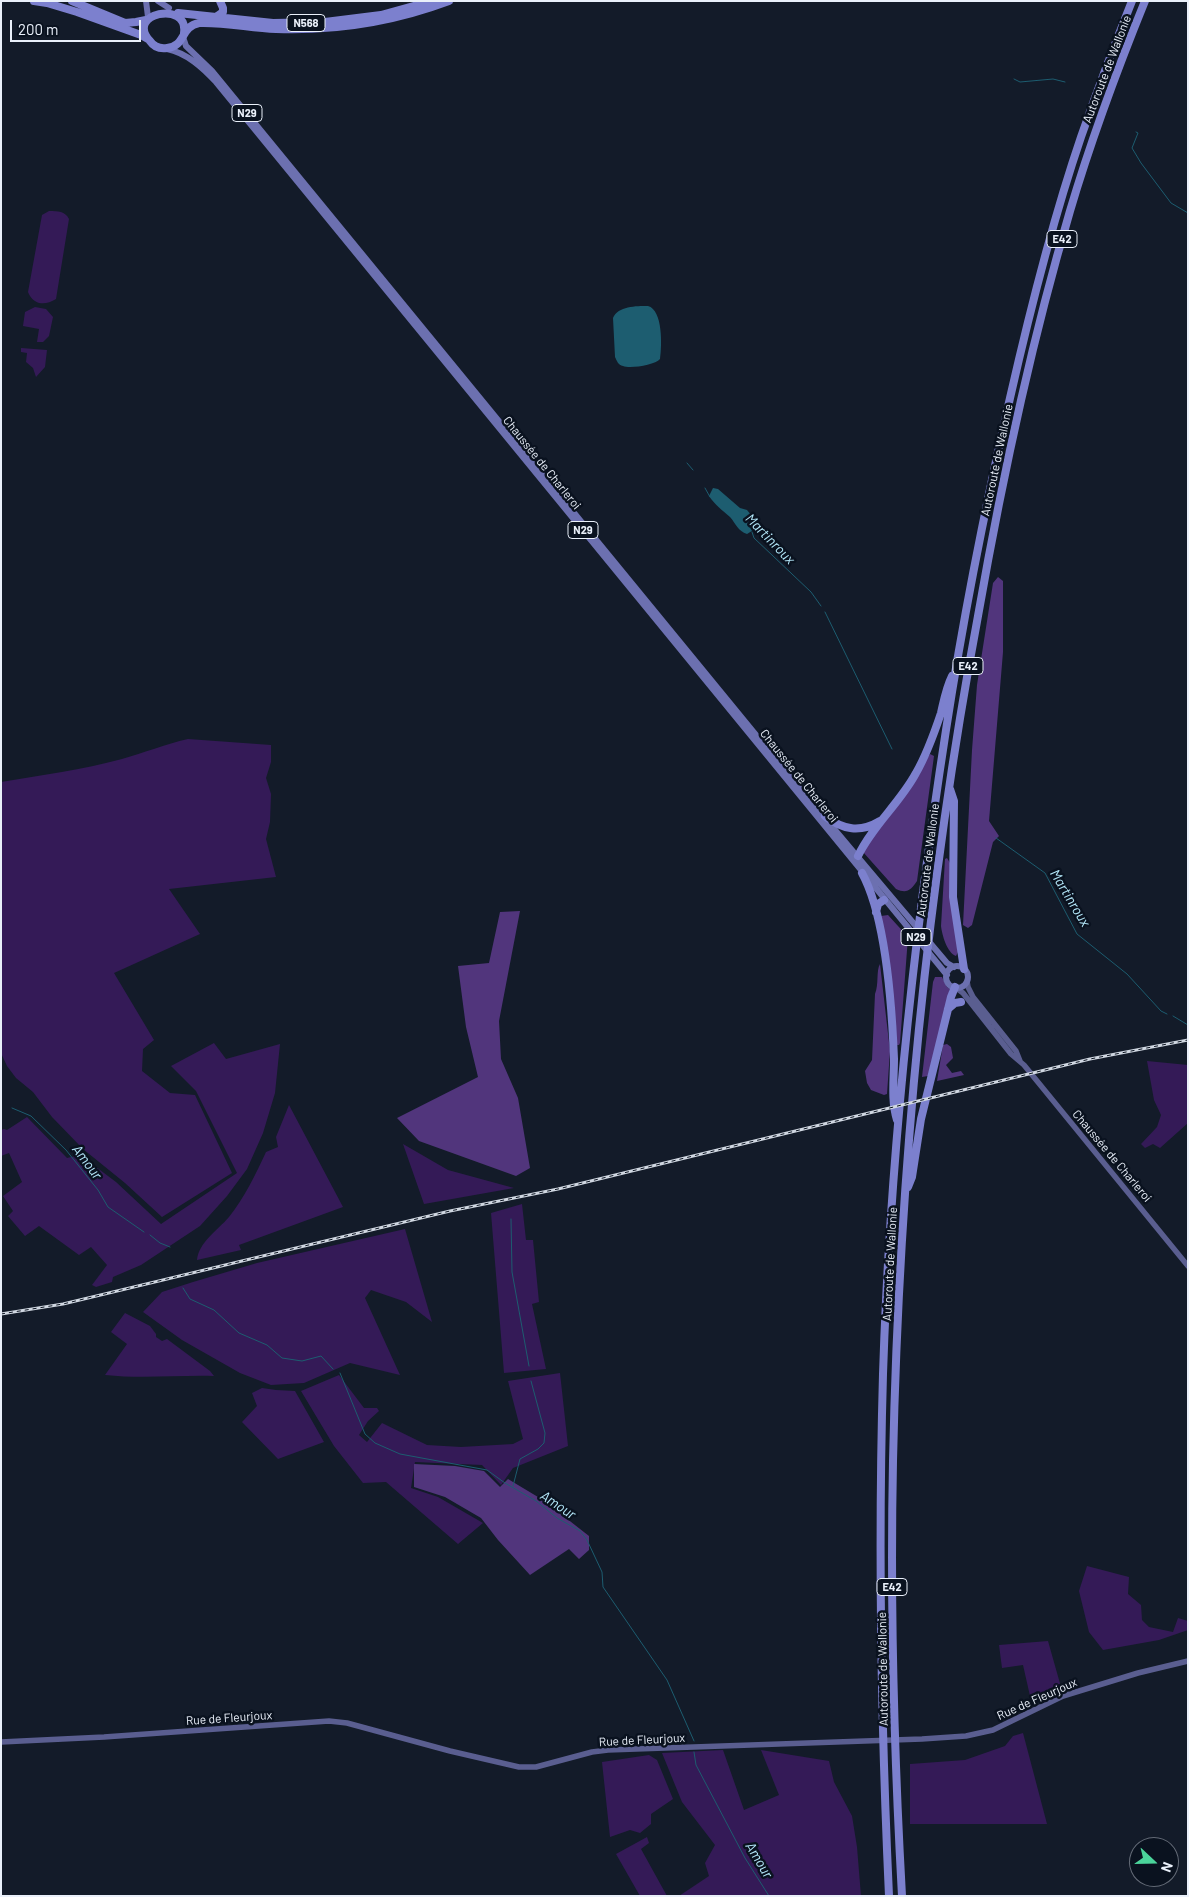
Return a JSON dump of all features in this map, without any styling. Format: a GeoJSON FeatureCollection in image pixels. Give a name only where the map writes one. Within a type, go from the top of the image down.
{"type":"FeatureCollection","features":[{"type":"Feature","properties":{"kind":"highway"},"geometry":{"type":"LineString","coordinates":[[34,1],[48,3],[77,12],[141,35],[155,46],[165,48],[174,46],[184,35],[184,22],[178,13],[169,8],[155,10],[147,18],[126,23],[72,1]]}},
{"type":"Feature","properties":{"kind":"highway"},"geometry":{"type":"LineString","coordinates":[[216,17],[223,12],[220,1]]}},
{"type":"Feature","properties":{"kind":"highway","name":"N568"},"geometry":{"type":"LineString","coordinates":[[178,13],[273,22],[325,22],[382,15],[432,1]]}},
{"type":"Feature","properties":{"kind":"highway","name":"N568"},"geometry":{"type":"LineString","coordinates":[[184,35],[192,24],[199,22],[305,29],[365,24],[414,13],[449,1]]}},
{"type":"Feature","properties":{"kind":"highway","name":"Autoroute de Wallonie"},"geometry":{"type":"LineString","coordinates":[[889,1896],[882,1693],[881,1483],[883,1370],[898,1124],[894,1109],[921,903],[955,670],[991,480],[1020,351],[1059,207],[1081,138],[1132,1]]}},
{"type":"Feature","properties":{"kind":"highway","name":"Autoroute de Wallonie"},"geometry":{"type":"LineString","coordinates":[[902,1896],[896,1761],[892,1530],[895,1379],[910,1121],[932,916],[949,786],[968,670],[998,507],[1032,354],[1070,211],[1092,140],[1145,1]]}},
{"type":"Feature","properties":{"kind":"highway"},"geometry":{"type":"LineString","coordinates":[[147,18],[144,30],[148,39]]}},
{"type":"Feature","properties":{"kind":"highway"},"geometry":{"type":"LineString","coordinates":[[858,856],[904,792],[923,760],[936,729],[947,686],[955,670]]}},
{"type":"Feature","properties":{"kind":"highway"},"geometry":{"type":"LineString","coordinates":[[949,786],[954,801],[953,897],[964,969]]}},
{"type":"Feature","properties":{"kind":"highway"},"geometry":{"type":"LineString","coordinates":[[824,816],[840,827],[850,829],[868,827],[884,819]]}},
{"type":"Feature","properties":{"kind":"highway"},"geometry":{"type":"LineString","coordinates":[[860,870],[870,890],[883,948],[898,1083]]}},
{"type":"Feature","properties":{"kind":"highway"},"geometry":{"type":"LineString","coordinates":[[876,912],[878,904],[884,900]]}},
{"type":"Feature","properties":{"kind":"highway"},"geometry":{"type":"LineString","coordinates":[[905,1195],[912,1178],[931,1076],[955,987]]}},
{"type":"Feature","properties":{"kind":"highway"},"geometry":{"type":"LineString","coordinates":[[948,1009],[955,1003],[961,1002]]}},
{"type":"Feature","properties":{"kind":"main road"},"geometry":{"type":"LineString","coordinates":[[146,1],[147,18]]}},
{"type":"Feature","properties":{"kind":"main road"},"geometry":{"type":"LineString","coordinates":[[158,1],[169,8]]}},
{"type":"Feature","properties":{"kind":"main road","name":"Chaussée de Charleroi"},"geometry":{"type":"LineString","coordinates":[[184,35],[186,46],[212,71],[308,192]]}},
{"type":"Feature","properties":{"kind":"main road","name":"Chaussée de Charleroi"},"geometry":{"type":"LineString","coordinates":[[165,48],[185,56],[209,75],[335,224],[824,816],[947,963],[954,967]]}},
{"type":"Feature","properties":{"kind":"main road","name":"Chaussée de Charleroi"},"geometry":{"type":"LineString","coordinates":[[335,224],[947,975]]}},
{"type":"Feature","properties":{"kind":"main road"},"geometry":{"type":"LineString","coordinates":[[858,856],[860,870]]}},
{"type":"Feature","properties":{"kind":"main road"},"geometry":{"type":"LineString","coordinates":[[884,900],[896,902]]}},
{"type":"Feature","properties":{"kind":"main road"},"geometry":{"type":"LineString","coordinates":[[947,975],[949,970],[954,967],[964,969]]}},
{"type":"Feature","properties":{"kind":"main road","name":"N29"},"geometry":{"type":"LineString","coordinates":[[964,969],[967,974],[967,981]]}},
{"type":"Feature","properties":{"kind":"main road","name":"N29"},"geometry":{"type":"LineString","coordinates":[[947,975],[948,982],[955,987]]}},
{"type":"Feature","properties":{"kind":"main road"},"geometry":{"type":"LineString","coordinates":[[955,987],[962,986],[967,981]]}},
{"type":"Feature","properties":{"kind":"street","name":"N29"},"geometry":{"type":"LineString","coordinates":[[967,981],[973,996],[1001,1037]]}},
{"type":"Feature","properties":{"kind":"street","name":"N29"},"geometry":{"type":"LineString","coordinates":[[955,987],[963,993],[988,1025],[1001,1037]]}},
{"type":"Feature","properties":{"kind":"street"},"geometry":{"type":"LineString","coordinates":[[961,1002],[967,1004],[988,1025]]}},
{"type":"Feature","properties":{"kind":"street","name":"Chaussée de Charleroi"},"geometry":{"type":"LineString","coordinates":[[1001,1037],[1016,1051],[1034,1079],[1188,1266]]}},
{"type":"Feature","properties":{"kind":"street","name":"Rue de Fleurjoux"},"geometry":{"type":"LineString","coordinates":[[1,1742],[104,1737],[329,1721],[347,1723],[519,1767],[536,1766],[592,1752],[608,1750],[852,1742],[966,1736],[993,1730],[1063,1696],[1138,1673],[1188,1661]]}},
{"type":"Feature","properties":{"kind":"shaded area"},"geometry":{"type":"Polygon","coordinates":[[[49,211],[63,213],[69,219],[56,299],[48,303],[40,303],[33,300],[28,292],[42,215],[49,211]]]}},
{"type":"Feature","properties":{"kind":"shaded area"},"geometry":{"type":"Polygon","coordinates":[[[35,307],[46,309],[53,317],[49,336],[43,342],[37,342],[39,329],[23,326],[25,312],[35,307]]]}},
{"type":"Feature","properties":{"kind":"shaded area"},"geometry":{"type":"Polygon","coordinates":[[[21,348],[47,350],[45,367],[36,377],[33,368],[26,362],[27,353],[21,352],[21,348]]]}},
{"type":"Feature","properties":{"kind":"shaded area"},"geometry":{"type":"Polygon","coordinates":[[[998,577],[1003,581],[1003,652],[989,821],[999,836],[993,842],[972,925],[968,928],[963,925],[977,685],[993,583],[998,577]]]}},
{"type":"Feature","properties":{"kind":"shaded area"},"geometry":{"type":"Polygon","coordinates":[[[188,739],[271,745],[271,762],[266,778],[271,794],[270,822],[266,839],[276,877],[169,889],[200,934],[114,973],[154,1040],[143,1049],[142,1071],[170,1093],[195,1095],[232,1173],[162,1217],[125,1183],[83,1149],[52,1117],[33,1092],[16,1078],[7,1066],[1,1053],[1,782],[107,763],[188,739]]]}},
{"type":"Feature","properties":{"kind":"shaded area"},"geometry":{"type":"Polygon","coordinates":[[[930,754],[934,756],[917,881],[913,887],[903,891],[896,889],[863,852],[930,754]]]}},
{"type":"Feature","properties":{"kind":"shaded area"},"geometry":{"type":"Polygon","coordinates":[[[947,858],[950,863],[951,900],[958,952],[956,956],[948,948],[941,926],[945,859],[947,858]]]}},
{"type":"Feature","properties":{"kind":"shaded area"},"geometry":{"type":"Polygon","coordinates":[[[520,911],[499,1021],[501,1059],[518,1098],[530,1168],[516,1176],[419,1141],[397,1118],[478,1077],[466,1027],[458,966],[489,963],[500,912],[520,911]]]}},
{"type":"Feature","properties":{"kind":"shaded area"},"geometry":{"type":"Polygon","coordinates":[[[888,915],[908,937],[899,1045],[897,1045],[881,916],[888,915]]]}},
{"type":"Feature","properties":{"kind":"shaded area"},"geometry":{"type":"Polygon","coordinates":[[[880,964],[890,1051],[887,1094],[884,1095],[871,1090],[867,1083],[865,1071],[872,1060],[875,994],[880,964]]]}},
{"type":"Feature","properties":{"kind":"shaded area"},"geometry":{"type":"Polygon","coordinates":[[[935,977],[942,977],[950,989],[928,1076],[922,1077],[933,982],[935,977]]]}},
{"type":"Feature","properties":{"kind":"shaded area"},"geometry":{"type":"Polygon","coordinates":[[[214,1043],[226,1059],[280,1044],[275,1093],[263,1133],[247,1169],[227,1196],[200,1226],[141,1265],[113,1277],[112,1282],[96,1287],[92,1285],[107,1265],[91,1247],[79,1255],[39,1226],[25,1236],[8,1216],[13,1211],[3,1196],[22,1182],[9,1153],[1,1156],[1,1130],[7,1130],[27,1117],[67,1158],[80,1155],[116,1182],[161,1224],[237,1173],[196,1091],[171,1066],[214,1043]]]}},
{"type":"Feature","properties":{"kind":"shaded area"},"geometry":{"type":"Polygon","coordinates":[[[947,1044],[951,1047],[953,1058],[946,1065],[952,1073],[961,1071],[964,1075],[937,1081],[943,1045],[947,1044]]]}},
{"type":"Feature","properties":{"kind":"shaded area"},"geometry":{"type":"Polygon","coordinates":[[[1147,1061],[1188,1065],[1188,1123],[1160,1148],[1153,1144],[1145,1148],[1141,1144],[1157,1127],[1161,1115],[1154,1100],[1147,1061]]]}},
{"type":"Feature","properties":{"kind":"shaded area"},"geometry":{"type":"Polygon","coordinates":[[[289,1105],[343,1207],[239,1245],[241,1250],[197,1260],[198,1254],[205,1242],[229,1217],[240,1202],[266,1152],[278,1147],[276,1137],[289,1105]]]}},
{"type":"Feature","properties":{"kind":"shaded area"},"geometry":{"type":"Polygon","coordinates":[[[403,1144],[448,1170],[514,1188],[424,1204],[403,1144]]]}},
{"type":"Feature","properties":{"kind":"shaded area"},"geometry":{"type":"Polygon","coordinates":[[[522,1204],[526,1240],[533,1240],[539,1302],[532,1304],[546,1369],[504,1373],[491,1213],[522,1204]]]}},
{"type":"Feature","properties":{"kind":"shaded area"},"geometry":{"type":"Polygon","coordinates":[[[405,1229],[432,1322],[406,1302],[371,1290],[365,1298],[400,1375],[350,1363],[304,1383],[271,1385],[240,1373],[182,1340],[143,1312],[162,1292],[193,1282],[257,1263],[405,1229]]]}},
{"type":"Feature","properties":{"kind":"shaded area"},"geometry":{"type":"Polygon","coordinates":[[[125,1313],[150,1326],[156,1337],[162,1341],[167,1339],[214,1376],[132,1377],[105,1375],[127,1344],[111,1332],[125,1313]]]}},
{"type":"Feature","properties":{"kind":"shaded area"},"geometry":{"type":"Polygon","coordinates":[[[560,1373],[568,1446],[513,1468],[501,1485],[482,1465],[415,1462],[411,1488],[438,1497],[483,1523],[458,1544],[386,1482],[363,1483],[334,1446],[301,1391],[339,1375],[364,1408],[377,1408],[379,1411],[368,1421],[359,1435],[367,1442],[382,1423],[427,1445],[461,1447],[513,1444],[523,1439],[508,1381],[560,1373]]]}},
{"type":"Feature","properties":{"kind":"shaded area"},"geometry":{"type":"Polygon","coordinates":[[[262,1388],[295,1391],[324,1442],[278,1459],[242,1422],[257,1406],[252,1393],[262,1388]]]}},
{"type":"Feature","properties":{"kind":"shaded area"},"geometry":{"type":"Polygon","coordinates":[[[414,1464],[455,1466],[484,1471],[500,1487],[508,1479],[543,1500],[589,1536],[589,1550],[579,1559],[569,1549],[530,1575],[481,1518],[445,1497],[414,1487],[414,1464]]]}},
{"type":"Feature","properties":{"kind":"shaded area"},"geometry":{"type":"Polygon","coordinates":[[[1087,1566],[1129,1577],[1128,1594],[1141,1605],[1142,1620],[1149,1627],[1173,1632],[1178,1618],[1188,1621],[1188,1630],[1159,1640],[1103,1650],[1089,1632],[1079,1591],[1087,1566]]]}},
{"type":"Feature","properties":{"kind":"shaded area"},"geometry":{"type":"Polygon","coordinates":[[[1048,1641],[1061,1687],[1030,1696],[1023,1665],[1002,1668],[999,1645],[1048,1641]]]}},
{"type":"Feature","properties":{"kind":"shaded area"},"geometry":{"type":"Polygon","coordinates":[[[1023,1733],[1047,1824],[910,1824],[910,1764],[965,1760],[1005,1746],[1013,1736],[1023,1733]]]}},
{"type":"Feature","properties":{"kind":"shaded area"},"geometry":{"type":"Polygon","coordinates":[[[723,1750],[744,1810],[779,1795],[761,1750],[829,1761],[834,1782],[852,1816],[857,1847],[861,1896],[679,1896],[709,1876],[705,1863],[715,1845],[682,1802],[662,1753],[723,1750]]]}},
{"type":"Feature","properties":{"kind":"shaded area"},"geometry":{"type":"Polygon","coordinates":[[[649,1755],[657,1760],[673,1799],[651,1814],[651,1824],[640,1833],[630,1830],[610,1837],[602,1762],[649,1755]]]}},
{"type":"Feature","properties":{"kind":"shaded area"},"geometry":{"type":"Polygon","coordinates":[[[647,1837],[649,1843],[641,1849],[667,1896],[640,1896],[616,1854],[647,1837]]]}},
{"type":"Feature","properties":{"kind":"water"},"geometry":{"type":"Polygon","coordinates":[[[648,306],[653,309],[659,321],[661,338],[660,359],[642,366],[626,367],[621,365],[615,357],[613,318],[615,314],[623,309],[648,306]]]}},
{"type":"Feature","properties":{"kind":"water"},"geometry":{"type":"Polygon","coordinates":[[[713,488],[718,489],[740,508],[747,510],[756,521],[755,529],[747,534],[739,529],[709,496],[713,488]]]}},
{"type":"Feature","properties":{"kind":"waterway"},"geometry":{"type":"LineString","coordinates":[[1014,79],[1020,82],[1053,79],[1065,82]]}},
{"type":"Feature","properties":{"kind":"waterway"},"geometry":{"type":"LineString","coordinates":[[1136,132],[1138,133],[1132,148],[1141,163],[1171,203],[1188,213]]}},
{"type":"Feature","properties":{"kind":"waterway","name":"Martinroux"},"geometry":{"type":"LineString","coordinates":[[687,463],[693,470]]}},
{"type":"Feature","properties":{"kind":"waterway","name":"Martinroux"},"geometry":{"type":"LineString","coordinates":[[705,488],[710,497]]}},
{"type":"Feature","properties":{"kind":"waterway","name":"Martinroux"},"geometry":{"type":"LineString","coordinates":[[752,532],[754,538],[811,592],[821,606]]}},
{"type":"Feature","properties":{"kind":"waterway","name":"Martinroux"},"geometry":{"type":"LineString","coordinates":[[825,612],[892,749]]}},
{"type":"Feature","properties":{"kind":"waterway","name":"Martinroux"},"geometry":{"type":"LineString","coordinates":[[996,838],[1045,873],[1077,934],[1127,974],[1161,1011],[1167,1014]]}},
{"type":"Feature","properties":{"kind":"waterway","name":"Martinroux"},"geometry":{"type":"LineString","coordinates":[[1173,1016],[1188,1025]]}},
{"type":"Feature","properties":{"kind":"waterway","name":"Amour"},"geometry":{"type":"LineString","coordinates":[[12,1108],[31,1116],[66,1150],[98,1190],[108,1207],[144,1232]]}},
{"type":"Feature","properties":{"kind":"waterway"},"geometry":{"type":"LineString","coordinates":[[511,1219],[512,1272],[529,1366]]}},
{"type":"Feature","properties":{"kind":"waterway","name":"Amour"},"geometry":{"type":"LineString","coordinates":[[150,1235],[160,1243],[170,1247]]}},
{"type":"Feature","properties":{"kind":"waterway","name":"Amour"},"geometry":{"type":"LineString","coordinates":[[183,1288],[190,1299],[214,1310],[239,1333],[267,1345],[282,1358],[302,1361],[321,1356],[333,1369]]}},
{"type":"Feature","properties":{"kind":"waterway","name":"Amour"},"geometry":{"type":"LineString","coordinates":[[340,1373],[365,1434],[375,1443],[400,1454],[487,1470],[536,1501],[557,1518],[580,1531],[587,1540],[602,1572],[603,1587],[667,1680],[694,1741]]}},
{"type":"Feature","properties":{"kind":"waterway"},"geometry":{"type":"LineString","coordinates":[[513,1486],[520,1459],[538,1449],[544,1443],[545,1433],[531,1381]]}},
{"type":"Feature","properties":{"kind":"waterway","name":"Amour"},"geometry":{"type":"LineString","coordinates":[[694,1752],[696,1765],[745,1858],[769,1896]]}},
{"type":"Feature","properties":{"kind":"railway"},"geometry":{"type":"LineString","coordinates":[[1,1314],[63,1304],[450,1211],[558,1189],[1090,1059],[1188,1040]]}}]}
